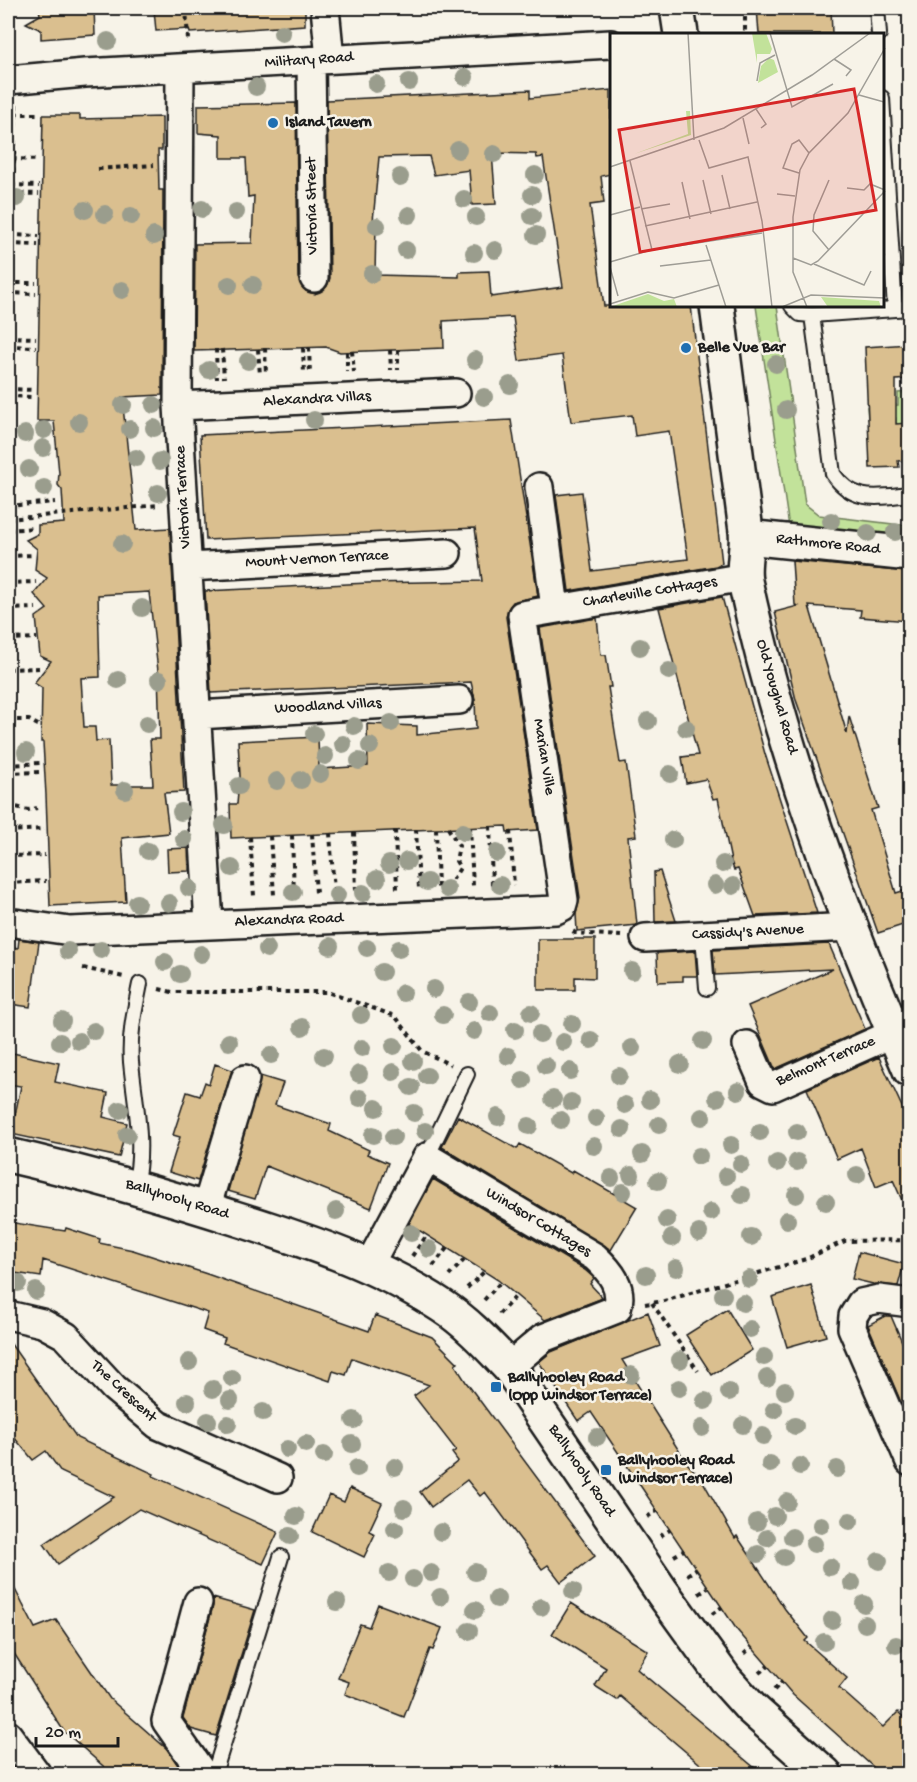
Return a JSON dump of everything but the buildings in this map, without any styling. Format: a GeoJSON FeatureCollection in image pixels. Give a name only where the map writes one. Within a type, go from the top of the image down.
{"type":"FeatureCollection","features":[{"type":"Feature","properties":{"kind":"main road"},"geometry":{"type":"LineString","coordinates":[[677,8],[681,33]]}},
{"type":"Feature","properties":{"kind":"main road","name":"Old Youghal Road"},"geometry":{"type":"LineString","coordinates":[[717,308],[747,537],[745,577],[768,674],[850,927],[909,1070]]}},
{"type":"Feature","properties":{"kind":"main road","name":"Rathmore Road"},"geometry":{"type":"LineString","coordinates":[[747,537],[909,554]]}},
{"type":"Feature","properties":{"kind":"main road","name":"Ballyhooly Road"},"geometry":{"type":"LineString","coordinates":[[8,1155],[135,1186],[369,1265],[444,1307],[483,1339],[509,1367],[662,1592],[725,1679],[751,1708],[825,1774]]}},
{"type":"Feature","properties":{"kind":"street","name":"Victoria Street"},"geometry":{"type":"LineString","coordinates":[[314,279],[321,60],[325,8]]}},
{"type":"Feature","properties":{"kind":"street","name":"Military Road"},"geometry":{"type":"LineString","coordinates":[[12,91],[184,57],[321,60],[610,44]]}},
{"type":"Feature","properties":{"kind":"street","name":"Victoria Terrace"},"geometry":{"type":"LineString","coordinates":[[184,57],[178,163],[178,406],[209,924]]}},
{"type":"Feature","properties":{"kind":"street","name":"Alexandra Villas"},"geometry":{"type":"LineString","coordinates":[[178,406],[456,393]]}},
{"type":"Feature","properties":{"kind":"street"},"geometry":{"type":"LineString","coordinates":[[539,487],[555,608]]}},
{"type":"Feature","properties":{"kind":"street","name":"Mount Vernon Terrace"},"geometry":{"type":"LineString","coordinates":[[188,567],[447,553]]}},
{"type":"Feature","properties":{"kind":"street","name":"Charleville Cottages"},"geometry":{"type":"LineString","coordinates":[[522,615],[745,577]]}},
{"type":"Feature","properties":{"kind":"street","name":"Marian Ville"},"geometry":{"type":"LineString","coordinates":[[522,615],[564,900]]}},
{"type":"Feature","properties":{"kind":"street","name":"Woodland Villas"},"geometry":{"type":"LineString","coordinates":[[197,715],[459,700]]}},
{"type":"Feature","properties":{"kind":"street","name":"Alexandra Road"},"geometry":{"type":"LineString","coordinates":[[8,922],[70,930],[547,912],[562,907],[564,900]]}},
{"type":"Feature","properties":{"kind":"street","name":"Cassidy's Avenue"},"geometry":{"type":"LineString","coordinates":[[645,938],[850,927]]}},
{"type":"Feature","properties":{"kind":"street","name":"Belmont Terrace"},"geometry":{"type":"LineString","coordinates":[[747,1045],[763,1082],[773,1087],[894,1033]]}},
{"type":"Feature","properties":{"kind":"street"},"geometry":{"type":"LineString","coordinates":[[206,1209],[244,1079]]}},
{"type":"Feature","properties":{"kind":"street"},"geometry":{"type":"LineString","coordinates":[[369,1265],[427,1158]]}},
{"type":"Feature","properties":{"kind":"street","name":"Windsor Cottages"},"geometry":{"type":"LineString","coordinates":[[427,1158],[595,1257],[615,1280],[620,1293],[616,1309],[543,1338],[509,1367]]}},
{"type":"Feature","properties":{"kind":"street"},"geometry":{"type":"LineString","coordinates":[[909,1303],[879,1299],[861,1303],[853,1316],[852,1328],[909,1462]]}},
{"type":"Feature","properties":{"kind":"street","name":"The Crescent"},"geometry":{"type":"LineString","coordinates":[[8,1315],[42,1323],[66,1336],[114,1388],[158,1425],[278,1479]]}},
{"type":"Feature","properties":{"kind":"street"},"geometry":{"type":"LineString","coordinates":[[198,1602],[166,1721],[201,1771],[199,1774]]}},
{"type":"Feature","properties":{"kind":"street"},"geometry":{"type":"LineString","coordinates":[[8,1735],[38,1774]]}},
{"type":"Feature","properties":{"kind":"lane"},"geometry":{"type":"LineString","coordinates":[[877,8],[879,33]]}},
{"type":"Feature","properties":{"kind":"lane"},"geometry":{"type":"LineString","coordinates":[[794,308],[800,314],[812,315],[902,308],[884,119]]}},
{"type":"Feature","properties":{"kind":"lane"},"geometry":{"type":"LineString","coordinates":[[812,315],[833,474],[841,486],[866,498],[909,494]]}},
{"type":"Feature","properties":{"kind":"lane"},"geometry":{"type":"LineString","coordinates":[[703,936],[707,988]]}},
{"type":"Feature","properties":{"kind":"lane"},"geometry":{"type":"LineString","coordinates":[[135,1186],[141,1144],[131,1060],[132,1021],[140,984]]}},
{"type":"Feature","properties":{"kind":"lane"},"geometry":{"type":"LineString","coordinates":[[427,1158],[467,1074]]}},
{"type":"Feature","properties":{"kind":"lane"},"geometry":{"type":"LineString","coordinates":[[214,1774],[281,1557]]}},
{"type":"Feature","properties":{"kind":"path"},"geometry":{"type":"LineString","coordinates":[[184,57],[186,8]]}},
{"type":"Feature","properties":{"kind":"path"},"geometry":{"type":"LineString","coordinates":[[745,8],[745,33]]}},
{"type":"Feature","properties":{"kind":"path"},"geometry":{"type":"LineString","coordinates":[[12,91],[14,114],[8,291],[36,294]]}},
{"type":"Feature","properties":{"kind":"path"},"geometry":{"type":"LineString","coordinates":[[14,114],[40,114]]}},
{"type":"Feature","properties":{"kind":"path"},"geometry":{"type":"LineString","coordinates":[[12,159],[39,160]]}},
{"type":"Feature","properties":{"kind":"path"},"geometry":{"type":"LineString","coordinates":[[98,169],[178,163]]}},
{"type":"Feature","properties":{"kind":"path"},"geometry":{"type":"LineString","coordinates":[[11,185],[39,186]]}},
{"type":"Feature","properties":{"kind":"path"},"geometry":{"type":"LineString","coordinates":[[11,193],[39,195]]}},
{"type":"Feature","properties":{"kind":"path"},"geometry":{"type":"LineString","coordinates":[[10,235],[39,236]]}},
{"type":"Feature","properties":{"kind":"path"},"geometry":{"type":"LineString","coordinates":[[9,243],[38,245]]}},
{"type":"Feature","properties":{"kind":"path"},"geometry":{"type":"LineString","coordinates":[[8,283],[36,284]]}},
{"type":"Feature","properties":{"kind":"path"},"geometry":{"type":"LineString","coordinates":[[8,337],[36,338]]}},
{"type":"Feature","properties":{"kind":"path"},"geometry":{"type":"LineString","coordinates":[[8,346],[36,347]]}},
{"type":"Feature","properties":{"kind":"path"},"geometry":{"type":"LineString","coordinates":[[265,348],[266,377]]}},
{"type":"Feature","properties":{"kind":"path"},"geometry":{"type":"LineString","coordinates":[[303,348],[305,385]]}},
{"type":"Feature","properties":{"kind":"path"},"geometry":{"type":"LineString","coordinates":[[309,348],[311,385]]}},
{"type":"Feature","properties":{"kind":"path"},"geometry":{"type":"LineString","coordinates":[[216,349],[218,388]]}},
{"type":"Feature","properties":{"kind":"path"},"geometry":{"type":"LineString","coordinates":[[222,349],[224,388]]}},
{"type":"Feature","properties":{"kind":"path"},"geometry":{"type":"LineString","coordinates":[[258,349],[260,377]]}},
{"type":"Feature","properties":{"kind":"path"},"geometry":{"type":"LineString","coordinates":[[348,384],[350,352],[354,384]]}},
{"type":"Feature","properties":{"kind":"path"},"geometry":{"type":"LineString","coordinates":[[8,389],[34,390]]}},
{"type":"Feature","properties":{"kind":"path"},"geometry":{"type":"LineString","coordinates":[[8,396],[33,397]]}},
{"type":"Feature","properties":{"kind":"path"},"geometry":{"type":"LineString","coordinates":[[8,506],[55,502]]}},
{"type":"Feature","properties":{"kind":"path"},"geometry":{"type":"LineString","coordinates":[[8,519],[169,504]]}},
{"type":"Feature","properties":{"kind":"path"},"geometry":{"type":"LineString","coordinates":[[8,530],[34,528]]}},
{"type":"Feature","properties":{"kind":"path"},"geometry":{"type":"LineString","coordinates":[[8,556],[34,555]]}},
{"type":"Feature","properties":{"kind":"path"},"geometry":{"type":"LineString","coordinates":[[8,583],[36,582]]}},
{"type":"Feature","properties":{"kind":"path"},"geometry":{"type":"LineString","coordinates":[[8,609],[36,608]]}},
{"type":"Feature","properties":{"kind":"path"},"geometry":{"type":"LineString","coordinates":[[8,639],[37,638]]}},
{"type":"Feature","properties":{"kind":"path"},"geometry":{"type":"LineString","coordinates":[[8,669],[39,668]]}},
{"type":"Feature","properties":{"kind":"path"},"geometry":{"type":"LineString","coordinates":[[8,720],[29,720],[38,725]]}},
{"type":"Feature","properties":{"kind":"path"},"geometry":{"type":"LineString","coordinates":[[8,765],[41,763]]}},
{"type":"Feature","properties":{"kind":"path"},"geometry":{"type":"LineString","coordinates":[[8,773],[39,772]]}},
{"type":"Feature","properties":{"kind":"path"},"geometry":{"type":"LineString","coordinates":[[8,805],[28,810],[37,808]]}},
{"type":"Feature","properties":{"kind":"path"},"geometry":{"type":"LineString","coordinates":[[490,826],[492,890]]}},
{"type":"Feature","properties":{"kind":"path"},"geometry":{"type":"LineString","coordinates":[[471,827],[473,890]]}},
{"type":"Feature","properties":{"kind":"path"},"geometry":{"type":"LineString","coordinates":[[448,828],[459,846],[456,861],[460,868],[453,879],[452,893]]}},
{"type":"Feature","properties":{"kind":"path"},"geometry":{"type":"LineString","coordinates":[[8,831],[44,829]]}},
{"type":"Feature","properties":{"kind":"path"},"geometry":{"type":"LineString","coordinates":[[436,829],[438,891]]}},
{"type":"Feature","properties":{"kind":"path"},"geometry":{"type":"LineString","coordinates":[[395,830],[397,893]]}},
{"type":"Feature","properties":{"kind":"path"},"geometry":{"type":"LineString","coordinates":[[416,830],[419,892]]}},
{"type":"Feature","properties":{"kind":"path"},"geometry":{"type":"LineString","coordinates":[[510,831],[514,888]]}},
{"type":"Feature","properties":{"kind":"path"},"geometry":{"type":"LineString","coordinates":[[354,832],[357,894]]}},
{"type":"Feature","properties":{"kind":"path"},"geometry":{"type":"LineString","coordinates":[[330,833],[334,895]]}},
{"type":"Feature","properties":{"kind":"path"},"geometry":{"type":"LineString","coordinates":[[312,834],[316,896]]}},
{"type":"Feature","properties":{"kind":"path"},"geometry":{"type":"LineString","coordinates":[[292,835],[295,897]]}},
{"type":"Feature","properties":{"kind":"path"},"geometry":{"type":"LineString","coordinates":[[270,836],[274,898]]}},
{"type":"Feature","properties":{"kind":"path"},"geometry":{"type":"LineString","coordinates":[[250,837],[255,899]]}},
{"type":"Feature","properties":{"kind":"path"},"geometry":{"type":"LineString","coordinates":[[8,856],[45,855]]}},
{"type":"Feature","properties":{"kind":"path"},"geometry":{"type":"LineString","coordinates":[[8,883],[46,881]]}},
{"type":"Feature","properties":{"kind":"path"},"geometry":{"type":"LineString","coordinates":[[83,968],[172,992],[327,992],[395,1016],[422,1051],[467,1074]]}},
{"type":"Feature","properties":{"kind":"path"},"geometry":{"type":"LineString","coordinates":[[408,1263],[427,1235]]}},
{"type":"Feature","properties":{"kind":"path"},"geometry":{"type":"LineString","coordinates":[[664,1301],[806,1259],[845,1241],[909,1240]]}},
{"type":"Feature","properties":{"kind":"path"},"geometry":{"type":"LineString","coordinates":[[427,1273],[447,1248]]}},
{"type":"Feature","properties":{"kind":"path"},"geometry":{"type":"LineString","coordinates":[[443,1283],[465,1259]]}},
{"type":"Feature","properties":{"kind":"path"},"geometry":{"type":"LineString","coordinates":[[460,1294],[484,1272]]}},
{"type":"Feature","properties":{"kind":"path"},"geometry":{"type":"LineString","coordinates":[[478,1307],[500,1283]]}},
{"type":"Feature","properties":{"kind":"path"},"geometry":{"type":"LineString","coordinates":[[494,1320],[517,1295]]}},
{"type":"Feature","properties":{"kind":"path"},"geometry":{"type":"LineString","coordinates":[[652,1303],[698,1371]]}},
{"type":"Feature","properties":{"kind":"path"},"geometry":{"type":"LineString","coordinates":[[867,1774],[874,1767]]}},
{"type":"Feature","properties":{"kind":"green space"},"geometry":{"type":"Polygon","coordinates":[[[756,308],[777,308],[805,504],[819,515],[909,526],[909,542],[789,527],[756,308]]]}},
{"type":"Feature","properties":{"kind":"green space"},"geometry":{"type":"Polygon","coordinates":[[[909,392],[909,423],[896,424],[896,418],[868,419],[867,407],[898,405],[898,393],[909,392]]]}},
{"type":"Feature","properties":{"kind":"place","name":"Island Tavern"},"geometry":{"type":"Point","coordinates":[273,123]}},
{"type":"Feature","properties":{"kind":"place","name":"Belle Vue Bar"},"geometry":{"type":"Point","coordinates":[686,348]}},
{"type":"Feature","properties":{"kind":"place","name":"Ballyhooley Road (Opp Windsor Terrace)"},"geometry":{"type":"Point","coordinates":[496,1387]}},
{"type":"Feature","properties":{"kind":"place","name":"Ballyhooley Road (Windsor Terrace)"},"geometry":{"type":"Point","coordinates":[606,1470]}}]}
